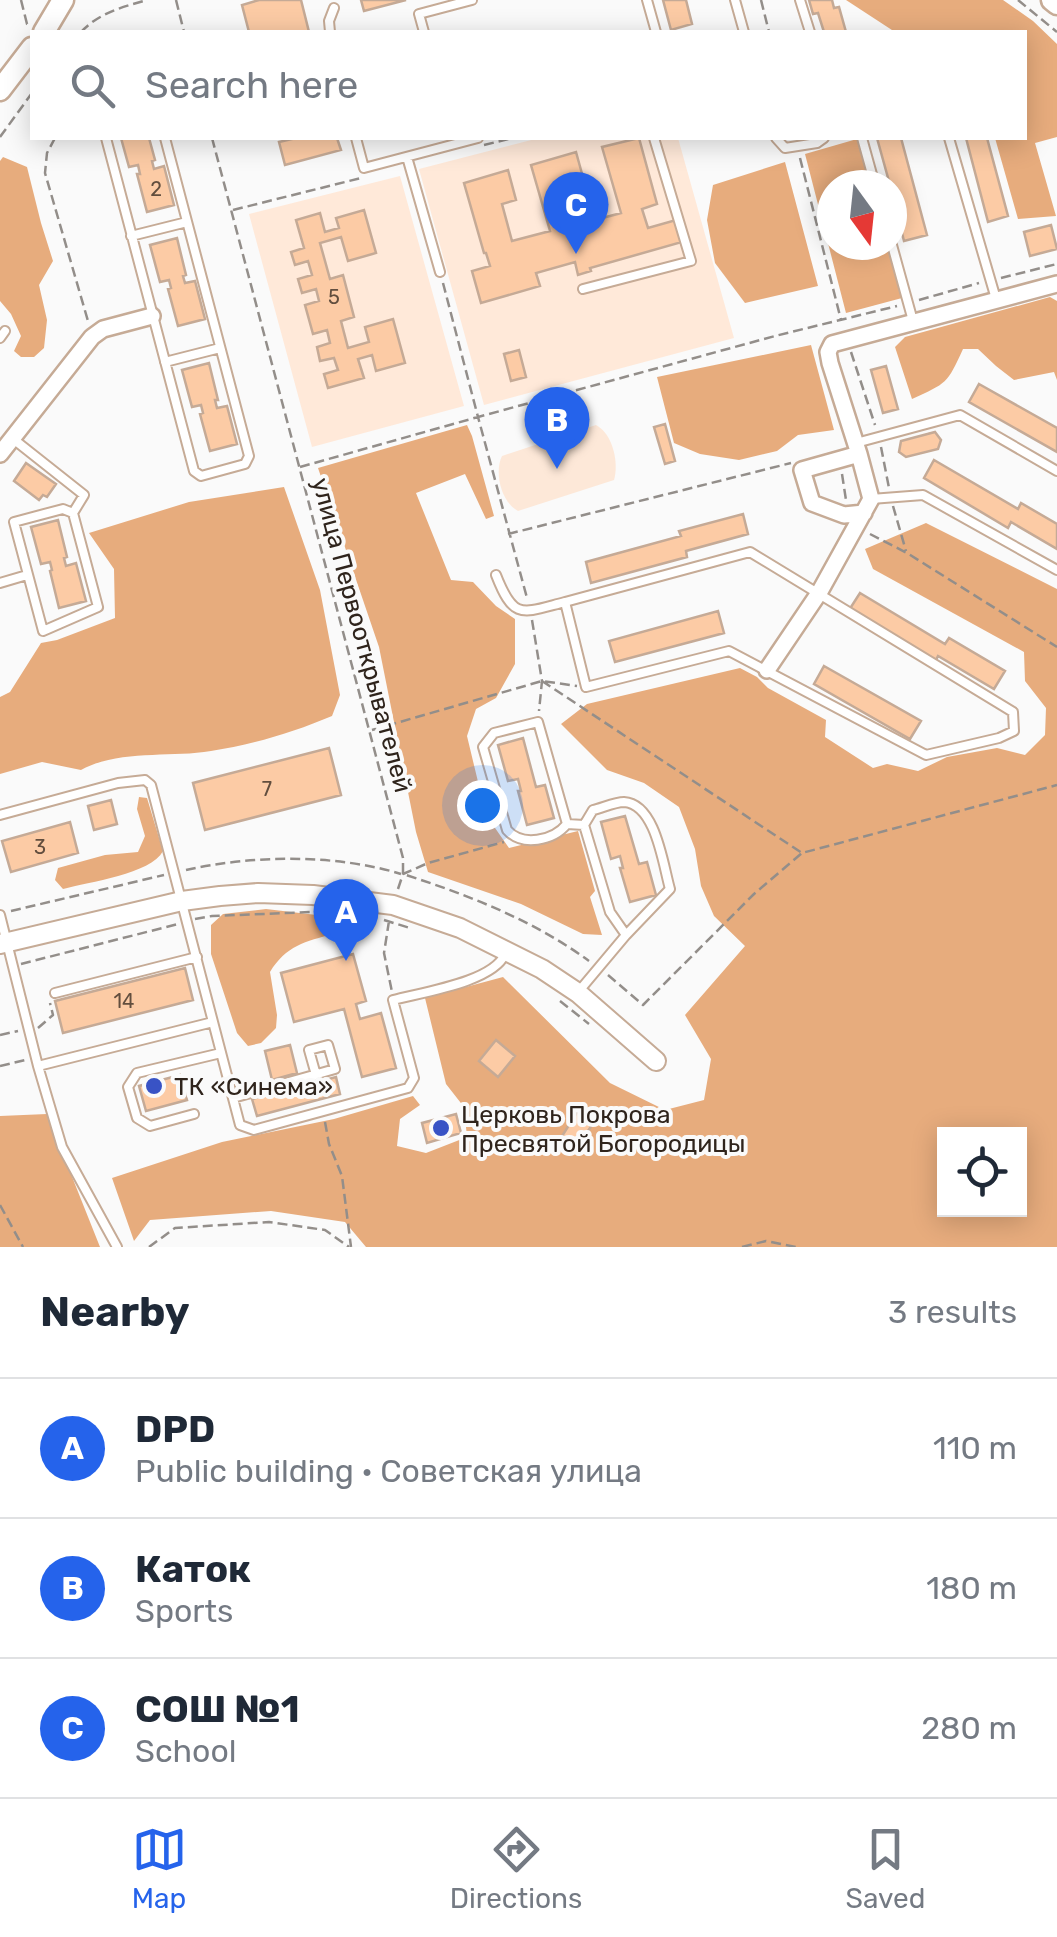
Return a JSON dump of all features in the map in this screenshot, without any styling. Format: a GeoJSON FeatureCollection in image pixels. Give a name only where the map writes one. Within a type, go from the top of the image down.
{"type":"FeatureCollection","features":[{"type":"Feature","properties":{"kind":"main road"},"geometry":{"type":"LineString","coordinates":[[42,30],[64,1]]}},
{"type":"Feature","properties":{"kind":"main road"},"geometry":{"type":"LineString","coordinates":[[0,90],[30,51]]}},
{"type":"Feature","properties":{"kind":"street"},"geometry":{"type":"LineString","coordinates":[[767,670],[819,594],[864,513],[858,448],[828,352],[832,344],[1057,284]]}},
{"type":"Feature","properties":{"kind":"street"},"geometry":{"type":"LineString","coordinates":[[0,454],[92,337],[104,329],[152,316]]}},
{"type":"Feature","properties":{"kind":"street"},"geometry":{"type":"LineString","coordinates":[[858,448],[828,464],[802,470],[812,503],[844,516],[864,513]]}},
{"type":"Feature","properties":{"kind":"street"},"geometry":{"type":"LineString","coordinates":[[4,943],[182,901],[258,893],[313,895],[460,928],[507,950],[578,993],[656,1061]]}},
{"type":"Feature","properties":{"kind":"lane"},"geometry":{"type":"LineString","coordinates":[[423,30],[419,14],[472,0]]}},
{"type":"Feature","properties":{"kind":"lane"},"geometry":{"type":"LineString","coordinates":[[647,0],[655,30]]}},
{"type":"Feature","properties":{"kind":"lane"},"geometry":{"type":"LineString","coordinates":[[736,0],[744,30]]}},
{"type":"Feature","properties":{"kind":"lane"},"geometry":{"type":"LineString","coordinates":[[800,0],[809,30]]}},
{"type":"Feature","properties":{"kind":"lane"},"geometry":{"type":"LineString","coordinates":[[330,30],[334,8]]}},
{"type":"Feature","properties":{"kind":"lane"},"geometry":{"type":"LineString","coordinates":[[107,140],[194,471],[201,476],[246,464],[249,456],[166,140]]}},
{"type":"Feature","properties":{"kind":"lane"},"geometry":{"type":"LineString","coordinates":[[357,140],[364,168],[453,141]]}},
{"type":"Feature","properties":{"kind":"lane"},"geometry":{"type":"LineString","coordinates":[[583,289],[691,261],[655,140]]}},
{"type":"Feature","properties":{"kind":"lane"},"geometry":{"type":"LineString","coordinates":[[778,140],[785,148],[821,140]]}},
{"type":"Feature","properties":{"kind":"lane"},"geometry":{"type":"LineString","coordinates":[[863,140],[871,170]]}},
{"type":"Feature","properties":{"kind":"lane"},"geometry":{"type":"LineString","coordinates":[[950,140],[996,299]]}},
{"type":"Feature","properties":{"kind":"lane"},"geometry":{"type":"LineString","coordinates":[[407,157],[440,272]]}},
{"type":"Feature","properties":{"kind":"lane"},"geometry":{"type":"LineString","coordinates":[[131,236],[186,222]]}},
{"type":"Feature","properties":{"kind":"lane"},"geometry":{"type":"LineString","coordinates":[[896,260],[913,321]]}},
{"type":"Feature","properties":{"kind":"lane"},"geometry":{"type":"LineString","coordinates":[[164,362],[220,348]]}},
{"type":"Feature","properties":{"kind":"lane"},"geometry":{"type":"LineString","coordinates":[[858,448],[960,415],[1057,471]]}},
{"type":"Feature","properties":{"kind":"lane"},"geometry":{"type":"LineString","coordinates":[[12,438],[84,495],[72,513]]}},
{"type":"Feature","properties":{"kind":"lane"},"geometry":{"type":"LineString","coordinates":[[864,513],[923,496],[1057,570]]}},
{"type":"Feature","properties":{"kind":"lane"},"geometry":{"type":"LineString","coordinates":[[63,508],[72,513],[98,607],[43,631],[14,522],[63,508]]}},
{"type":"Feature","properties":{"kind":"lane"},"geometry":{"type":"LineString","coordinates":[[496,575],[508,602],[521,611],[530,611],[750,552],[1013,712],[1014,731],[1000,738],[926,755],[728,651],[586,687],[564,602]]}},
{"type":"Feature","properties":{"kind":"lane"},"geometry":{"type":"LineString","coordinates":[[0,583],[27,575]]}},
{"type":"Feature","properties":{"kind":"lane"},"geometry":{"type":"LineString","coordinates":[[538,722],[567,824],[560,833],[526,842],[514,839],[507,830],[484,748],[494,734],[538,722]]}},
{"type":"Feature","properties":{"kind":"lane"},"geometry":{"type":"LineString","coordinates":[[0,815],[118,783],[145,780],[151,785],[240,1125],[254,1130],[408,1088],[414,1078],[393,1000],[486,975],[501,962],[507,950]]}},
{"type":"Feature","properties":{"kind":"lane"},"geometry":{"type":"LineString","coordinates":[[578,993],[670,889],[652,822],[640,807],[624,802],[593,810],[584,824],[610,912],[626,935]]}},
{"type":"Feature","properties":{"kind":"lane"},"geometry":{"type":"LineString","coordinates":[[567,824],[584,824]]}},
{"type":"Feature","properties":{"kind":"lane"},"geometry":{"type":"LineString","coordinates":[[0,914],[4,943],[14,966],[62,1148],[112,1246]]}},
{"type":"Feature","properties":{"kind":"lane"},"geometry":{"type":"LineString","coordinates":[[55,993],[196,957]]}},
{"type":"Feature","properties":{"kind":"lane"},"geometry":{"type":"LineString","coordinates":[[37,1061],[213,1022]]}},
{"type":"Feature","properties":{"kind":"lane"},"geometry":{"type":"LineString","coordinates":[[194,1114],[150,1126],[137,1118],[128,1087],[138,1073],[221,1053]]}},
{"type":"Feature","properties":{"kind":"lane"},"geometry":{"type":"LineString","coordinates":[[233,1098],[316,1075]]}},
{"type":"Feature","properties":{"kind":"path"},"geometry":{"type":"LineString","coordinates":[[21,0],[27,24],[38,30]]}},
{"type":"Feature","properties":{"kind":"path"},"geometry":{"type":"LineString","coordinates":[[84,30],[114,9],[146,0]]}},
{"type":"Feature","properties":{"kind":"path"},"geometry":{"type":"LineString","coordinates":[[176,0],[184,30]]}},
{"type":"Feature","properties":{"kind":"path"},"geometry":{"type":"LineString","coordinates":[[761,0],[769,30]]}},
{"type":"Feature","properties":{"kind":"path"},"geometry":{"type":"LineString","coordinates":[[1018,0],[1057,32]]}},
{"type":"Feature","properties":{"kind":"path"},"geometry":{"type":"LineString","coordinates":[[0,137],[30,96]]}},
{"type":"Feature","properties":{"kind":"path"},"geometry":{"type":"LineString","coordinates":[[54,140],[46,153],[45,174],[92,337]]}},
{"type":"Feature","properties":{"kind":"path","name":"улица Первооткрывателей"},"geometry":{"type":"LineString","coordinates":[[213,140],[403,858],[402,874]]}},
{"type":"Feature","properties":{"kind":"path"},"geometry":{"type":"LineString","coordinates":[[298,468],[774,336],[1057,264]]}},
{"type":"Feature","properties":{"kind":"path"},"geometry":{"type":"LineString","coordinates":[[440,272],[530,611],[542,681],[538,722]]}},
{"type":"Feature","properties":{"kind":"path"},"geometry":{"type":"LineString","coordinates":[[508,534],[794,462]]}},
{"type":"Feature","properties":{"kind":"path"},"geometry":{"type":"LineString","coordinates":[[828,464],[842,469],[847,496],[844,516]]}},
{"type":"Feature","properties":{"kind":"path"},"geometry":{"type":"LineString","coordinates":[[864,513],[907,553],[1057,647]]}},
{"type":"Feature","properties":{"kind":"path"},"geometry":{"type":"LineString","coordinates":[[370,731],[542,681],[586,687]]}},
{"type":"Feature","properties":{"kind":"path"},"geometry":{"type":"LineString","coordinates":[[542,681],[802,852]]}},
{"type":"Feature","properties":{"kind":"path"},"geometry":{"type":"LineString","coordinates":[[0,914],[205,866],[323,859],[378,867],[498,909],[564,942],[643,1005],[754,894],[802,852],[1057,785]]}},
{"type":"Feature","properties":{"kind":"path"},"geometry":{"type":"LineString","coordinates":[[402,874],[498,844]]}},
{"type":"Feature","properties":{"kind":"path"},"geometry":{"type":"LineString","coordinates":[[393,1000],[384,953],[402,874]]}},
{"type":"Feature","properties":{"kind":"path"},"geometry":{"type":"LineString","coordinates":[[14,966],[212,916],[312,912]]}},
{"type":"Feature","properties":{"kind":"path"},"geometry":{"type":"LineString","coordinates":[[378,919],[391,913]]}},
{"type":"Feature","properties":{"kind":"path"},"geometry":{"type":"LineString","coordinates":[[391,913],[421,932]]}},
{"type":"Feature","properties":{"kind":"path"},"geometry":{"type":"LineString","coordinates":[[0,1035],[30,1031],[53,1016],[50,1002],[55,993]]}},
{"type":"Feature","properties":{"kind":"path"},"geometry":{"type":"LineString","coordinates":[[552,995],[596,1030]]}},
{"type":"Feature","properties":{"kind":"path"},"geometry":{"type":"LineString","coordinates":[[0,1066],[37,1061]]}},
{"type":"Feature","properties":{"kind":"path"},"geometry":{"type":"LineString","coordinates":[[323,1111],[329,1144],[342,1176],[350,1247]]}},
{"type":"Feature","properties":{"kind":"path"},"geometry":{"type":"LineString","coordinates":[[0,1205],[23,1247]]}},
{"type":"Feature","properties":{"kind":"path"},"geometry":{"type":"LineString","coordinates":[[149,1247],[175,1228],[269,1222],[324,1230],[350,1247]]}},
{"type":"Feature","properties":{"kind":"path"},"geometry":{"type":"LineString","coordinates":[[742,1247],[766,1242],[796,1247]]}},
{"type":"Feature","properties":{"kind":"shaded area"},"geometry":{"type":"Polygon","coordinates":[[[846,0],[1003,0],[1057,44],[1057,137],[1035,143],[1056,216],[1018,219],[996,140],[1027,140],[1027,30],[892,30],[846,0]]]}},
{"type":"Feature","properties":{"kind":"shaded area"},"geometry":{"type":"Polygon","coordinates":[[[531,140],[679,140],[734,338],[484,405],[419,169],[531,140]]]}},
{"type":"Feature","properties":{"kind":"shaded area"},"geometry":{"type":"Polygon","coordinates":[[[857,140],[866,170],[817,170],[817,201],[805,154],[857,140]]]}},
{"type":"Feature","properties":{"kind":"shaded area"},"geometry":{"type":"Polygon","coordinates":[[[3,157],[27,167],[53,261],[39,285],[47,320],[44,348],[34,357],[21,357],[14,351],[21,336],[0,301],[3,157]]]}},
{"type":"Feature","properties":{"kind":"shaded area"},"geometry":{"type":"Polygon","coordinates":[[[785,162],[818,286],[745,303],[715,263],[707,220],[713,185],[785,162]]]}},
{"type":"Feature","properties":{"kind":"shaded area"},"geometry":{"type":"Polygon","coordinates":[[[400,176],[464,406],[312,447],[249,214],[400,176]]]}},
{"type":"Feature","properties":{"kind":"shaded area"},"geometry":{"type":"Polygon","coordinates":[[[832,260],[891,260],[902,298],[846,313],[832,260]]]}},
{"type":"Feature","properties":{"kind":"shaded area"},"geometry":{"type":"Polygon","coordinates":[[[1050,297],[1057,301],[1057,380],[1054,372],[1014,380],[978,349],[963,349],[945,381],[912,399],[895,347],[905,337],[1050,297]]]}},
{"type":"Feature","properties":{"kind":"shaded area"},"geometry":{"type":"Polygon","coordinates":[[[811,345],[834,430],[798,435],[777,451],[739,460],[700,454],[674,443],[657,377],[811,345]]]}},
{"type":"Feature","properties":{"kind":"shaded area"},"geometry":{"type":"Polygon","coordinates":[[[467,425],[494,516],[486,519],[465,474],[416,493],[451,580],[473,582],[515,619],[515,664],[496,698],[476,709],[467,736],[486,815],[509,848],[578,831],[595,891],[590,897],[602,935],[583,934],[521,904],[428,872],[416,832],[379,647],[318,468],[467,425]]]}},
{"type":"Feature","properties":{"kind":"shaded area"},"geometry":{"type":"Polygon","coordinates":[[[596,425],[607,435],[613,449],[614,480],[518,511],[512,507],[501,486],[502,456],[596,425]]]}},
{"type":"Feature","properties":{"kind":"shaded area"},"geometry":{"type":"Polygon","coordinates":[[[284,487],[320,590],[340,695],[332,716],[273,737],[226,748],[112,759],[81,770],[42,762],[0,774],[0,697],[10,692],[41,643],[115,618],[114,569],[89,533],[189,502],[284,487]]]}},
{"type":"Feature","properties":{"kind":"shaded area"},"geometry":{"type":"Polygon","coordinates":[[[926,523],[1057,589],[1057,1247],[366,1247],[345,1222],[271,1211],[150,1220],[134,1241],[112,1178],[222,1142],[334,1119],[413,1096],[420,1105],[400,1119],[397,1146],[426,1153],[467,1137],[464,1107],[446,1084],[425,998],[503,977],[610,1083],[665,1110],[704,1100],[711,1059],[685,1015],[745,946],[714,916],[701,886],[695,849],[679,807],[644,783],[607,770],[561,724],[587,704],[740,668],[826,720],[825,737],[873,768],[887,764],[918,771],[947,757],[997,748],[1025,755],[1045,735],[1046,708],[1025,681],[1024,652],[873,569],[865,549],[926,523]]]}},
{"type":"Feature","properties":{"kind":"shaded area"},"geometry":{"type":"Polygon","coordinates":[[[139,797],[147,798],[163,851],[146,866],[133,871],[63,889],[55,880],[58,868],[105,855],[138,852],[145,836],[137,809],[139,797]]]}},
{"type":"Feature","properties":{"kind":"shaded area"},"geometry":{"type":"Polygon","coordinates":[[[266,909],[346,915],[358,924],[297,946],[276,963],[270,972],[276,1028],[261,1043],[248,1046],[237,1033],[211,954],[211,925],[223,914],[266,909]]]}},
{"type":"Feature","properties":{"kind":"shaded area"},"geometry":{"type":"Polygon","coordinates":[[[47,1114],[100,1247],[0,1247],[0,1116],[47,1114]]]}},
{"type":"Feature","properties":{"kind":"building"},"geometry":{"type":"Polygon","coordinates":[[[259,0],[301,0],[308,30],[248,30],[242,5],[259,0]]]}},
{"type":"Feature","properties":{"kind":"building"},"geometry":{"type":"Polygon","coordinates":[[[361,0],[406,0],[364,11],[361,0]]]}},
{"type":"Feature","properties":{"kind":"building"},"geometry":{"type":"Polygon","coordinates":[[[663,0],[686,0],[692,24],[671,30],[663,0]]]}},
{"type":"Feature","properties":{"kind":"building"},"geometry":{"type":"Polygon","coordinates":[[[809,0],[832,0],[834,8],[839,7],[845,30],[823,30],[818,13],[813,14],[809,0]]]}},
{"type":"Feature","properties":{"kind":"building"},"geometry":{"type":"Polygon","coordinates":[[[122,140],[150,140],[154,169],[164,166],[174,205],[147,212],[138,165],[129,167],[122,140]]]}},
{"type":"Feature","properties":{"kind":"building"},"geometry":{"type":"Polygon","coordinates":[[[338,140],[341,150],[285,165],[279,142],[338,140]]]}},
{"type":"Feature","properties":{"kind":"building"},"geometry":{"type":"Polygon","coordinates":[[[640,140],[657,204],[642,209],[648,228],[676,220],[682,242],[590,268],[591,271],[578,275],[575,262],[536,273],[540,286],[481,303],[472,271],[490,266],[464,183],[508,170],[516,200],[502,204],[512,241],[550,231],[531,165],[576,152],[584,181],[569,185],[580,224],[621,213],[602,147],[640,140]]]}},
{"type":"Feature","properties":{"kind":"building"},"geometry":{"type":"Polygon","coordinates":[[[878,140],[902,140],[927,235],[907,240],[907,170],[886,170],[878,140]]]}},
{"type":"Feature","properties":{"kind":"building"},"geometry":{"type":"Polygon","coordinates":[[[967,140],[988,140],[1008,216],[988,222],[967,140]]]}},
{"type":"Feature","properties":{"kind":"building"},"geometry":{"type":"Polygon","coordinates":[[[364,210],[376,253],[348,261],[341,237],[320,243],[330,279],[343,275],[354,317],[341,321],[348,348],[369,342],[365,327],[393,319],[405,363],[376,371],[372,355],[358,359],[364,378],[328,388],[324,374],[338,370],[334,358],[320,361],[317,347],[330,343],[327,330],[313,334],[305,305],[319,301],[316,289],[302,293],[298,279],[312,275],[308,261],[295,265],[291,252],[304,248],[296,220],[320,213],[325,232],[339,228],[336,218],[364,210]]]}},
{"type":"Feature","properties":{"kind":"building"},"geometry":{"type":"Polygon","coordinates":[[[1051,225],[1057,249],[1030,256],[1024,232],[1051,225]]]}},
{"type":"Feature","properties":{"kind":"building"},"geometry":{"type":"Polygon","coordinates":[[[177,238],[185,283],[195,281],[205,319],[178,326],[169,280],[160,282],[150,245],[177,238]]]}},
{"type":"Feature","properties":{"kind":"building"},"geometry":{"type":"Polygon","coordinates":[[[519,350],[526,377],[511,381],[504,354],[519,350]]]}},
{"type":"Feature","properties":{"kind":"building"},"geometry":{"type":"Polygon","coordinates":[[[209,363],[217,408],[227,406],[237,444],[210,451],[201,405],[192,407],[182,370],[209,363]]]}},
{"type":"Feature","properties":{"kind":"building"},"geometry":{"type":"Polygon","coordinates":[[[886,366],[898,409],[883,413],[871,370],[886,366]]]}},
{"type":"Feature","properties":{"kind":"building"},"geometry":{"type":"Polygon","coordinates":[[[979,384],[1057,428],[1057,452],[969,402],[979,384]]]}},
{"type":"Feature","properties":{"kind":"building"},"geometry":{"type":"Polygon","coordinates":[[[665,424],[675,461],[665,464],[654,427],[665,424]]]}},
{"type":"Feature","properties":{"kind":"building"},"geometry":{"type":"Polygon","coordinates":[[[935,432],[941,440],[938,449],[906,457],[899,452],[901,441],[935,432]]]}},
{"type":"Feature","properties":{"kind":"building"},"geometry":{"type":"Polygon","coordinates":[[[934,460],[1018,509],[1021,503],[1057,524],[1057,549],[1011,522],[1008,528],[924,478],[934,460]]]}},
{"type":"Feature","properties":{"kind":"building"},"geometry":{"type":"Polygon","coordinates":[[[26,463],[56,484],[47,497],[43,495],[39,500],[14,481],[26,463]]]}},
{"type":"Feature","properties":{"kind":"building"},"geometry":{"type":"Polygon","coordinates":[[[743,514],[748,534],[686,551],[687,557],[591,583],[586,562],[743,514]]]}},
{"type":"Feature","properties":{"kind":"building"},"geometry":{"type":"Polygon","coordinates":[[[58,520],[66,566],[76,563],[86,601],[59,608],[50,562],[41,564],[31,527],[58,520]]]}},
{"type":"Feature","properties":{"kind":"building"},"geometry":{"type":"Polygon","coordinates":[[[860,593],[945,644],[949,638],[1005,671],[994,689],[938,656],[935,662],[849,610],[860,593]]]}},
{"type":"Feature","properties":{"kind":"building"},"geometry":{"type":"Polygon","coordinates":[[[718,611],[724,633],[615,662],[609,641],[718,611]]]}},
{"type":"Feature","properties":{"kind":"building"},"geometry":{"type":"Polygon","coordinates":[[[824,666],[921,721],[910,739],[814,684],[824,666]]]}},
{"type":"Feature","properties":{"kind":"building"},"geometry":{"type":"Polygon","coordinates":[[[523,738],[536,787],[545,785],[554,818],[527,825],[518,779],[508,781],[498,745],[523,738]]]}},
{"type":"Feature","properties":{"kind":"building"},"geometry":{"type":"Polygon","coordinates":[[[329,748],[341,795],[205,830],[193,783],[329,748]]]}},
{"type":"Feature","properties":{"kind":"building"},"geometry":{"type":"Polygon","coordinates":[[[111,800],[117,824],[94,830],[88,806],[111,800]]]}},
{"type":"Feature","properties":{"kind":"building"},"geometry":{"type":"Polygon","coordinates":[[[625,816],[639,864],[647,862],[656,895],[630,902],[620,856],[611,859],[601,822],[625,816]]]}},
{"type":"Feature","properties":{"kind":"building"},"geometry":{"type":"Polygon","coordinates":[[[70,822],[78,853],[11,872],[2,841],[70,822]]]}},
{"type":"Feature","properties":{"kind":"building"},"geometry":{"type":"Polygon","coordinates":[[[353,954],[366,1001],[356,1004],[360,1019],[381,1013],[396,1068],[362,1077],[344,1009],[294,1022],[281,973],[353,954]]]}},
{"type":"Feature","properties":{"kind":"building"},"geometry":{"type":"Polygon","coordinates":[[[185,968],[193,1000],[63,1033],[55,1001],[185,968]]]}},
{"type":"Feature","properties":{"kind":"building"},"geometry":{"type":"Polygon","coordinates":[[[496,1040],[515,1056],[498,1077],[479,1061],[496,1040]]]}},
{"type":"Feature","properties":{"kind":"building"},"geometry":{"type":"Polygon","coordinates":[[[290,1045],[297,1073],[272,1080],[265,1051],[290,1045]]]}},
{"type":"Feature","properties":{"kind":"building"},"geometry":{"type":"Polygon","coordinates":[[[180,1075],[187,1100],[146,1111],[139,1086],[180,1075]]]}},
{"type":"Feature","properties":{"kind":"building"},"geometry":{"type":"Polygon","coordinates":[[[336,1077],[340,1094],[257,1116],[252,1099],[336,1077]]]}},
{"type":"Feature","properties":{"kind":"building"},"geometry":{"type":"Polygon","coordinates":[[[578,1111],[594,1122],[578,1146],[562,1136],[578,1111]]]}},
{"type":"Feature","properties":{"kind":"building","name":"Церковь Покрова Пресвятой Богородицы"},"geometry":{"type":"Polygon","coordinates":[[[456,1114],[461,1133],[427,1143],[422,1123],[456,1114]]]}},
{"type":"Feature","properties":{"kind":"place","name":"СОШ №1"},"geometry":{"type":"Point","coordinates":[576,254]}},
{"type":"Feature","properties":{"kind":"place","name":"Каток"},"geometry":{"type":"Point","coordinates":[557,469]}},
{"type":"Feature","properties":{"kind":"place","name":"DPD"},"geometry":{"type":"Point","coordinates":[346,961]}},
{"type":"Feature","properties":{"kind":"place","name":"ТК «Синема»"},"geometry":{"type":"Point","coordinates":[154,1086]}},
{"type":"Feature","properties":{"kind":"place","name":"Церковь Покрова Пресвятой Богородицы"},"geometry":{"type":"Point","coordinates":[441,1128]}}]}
